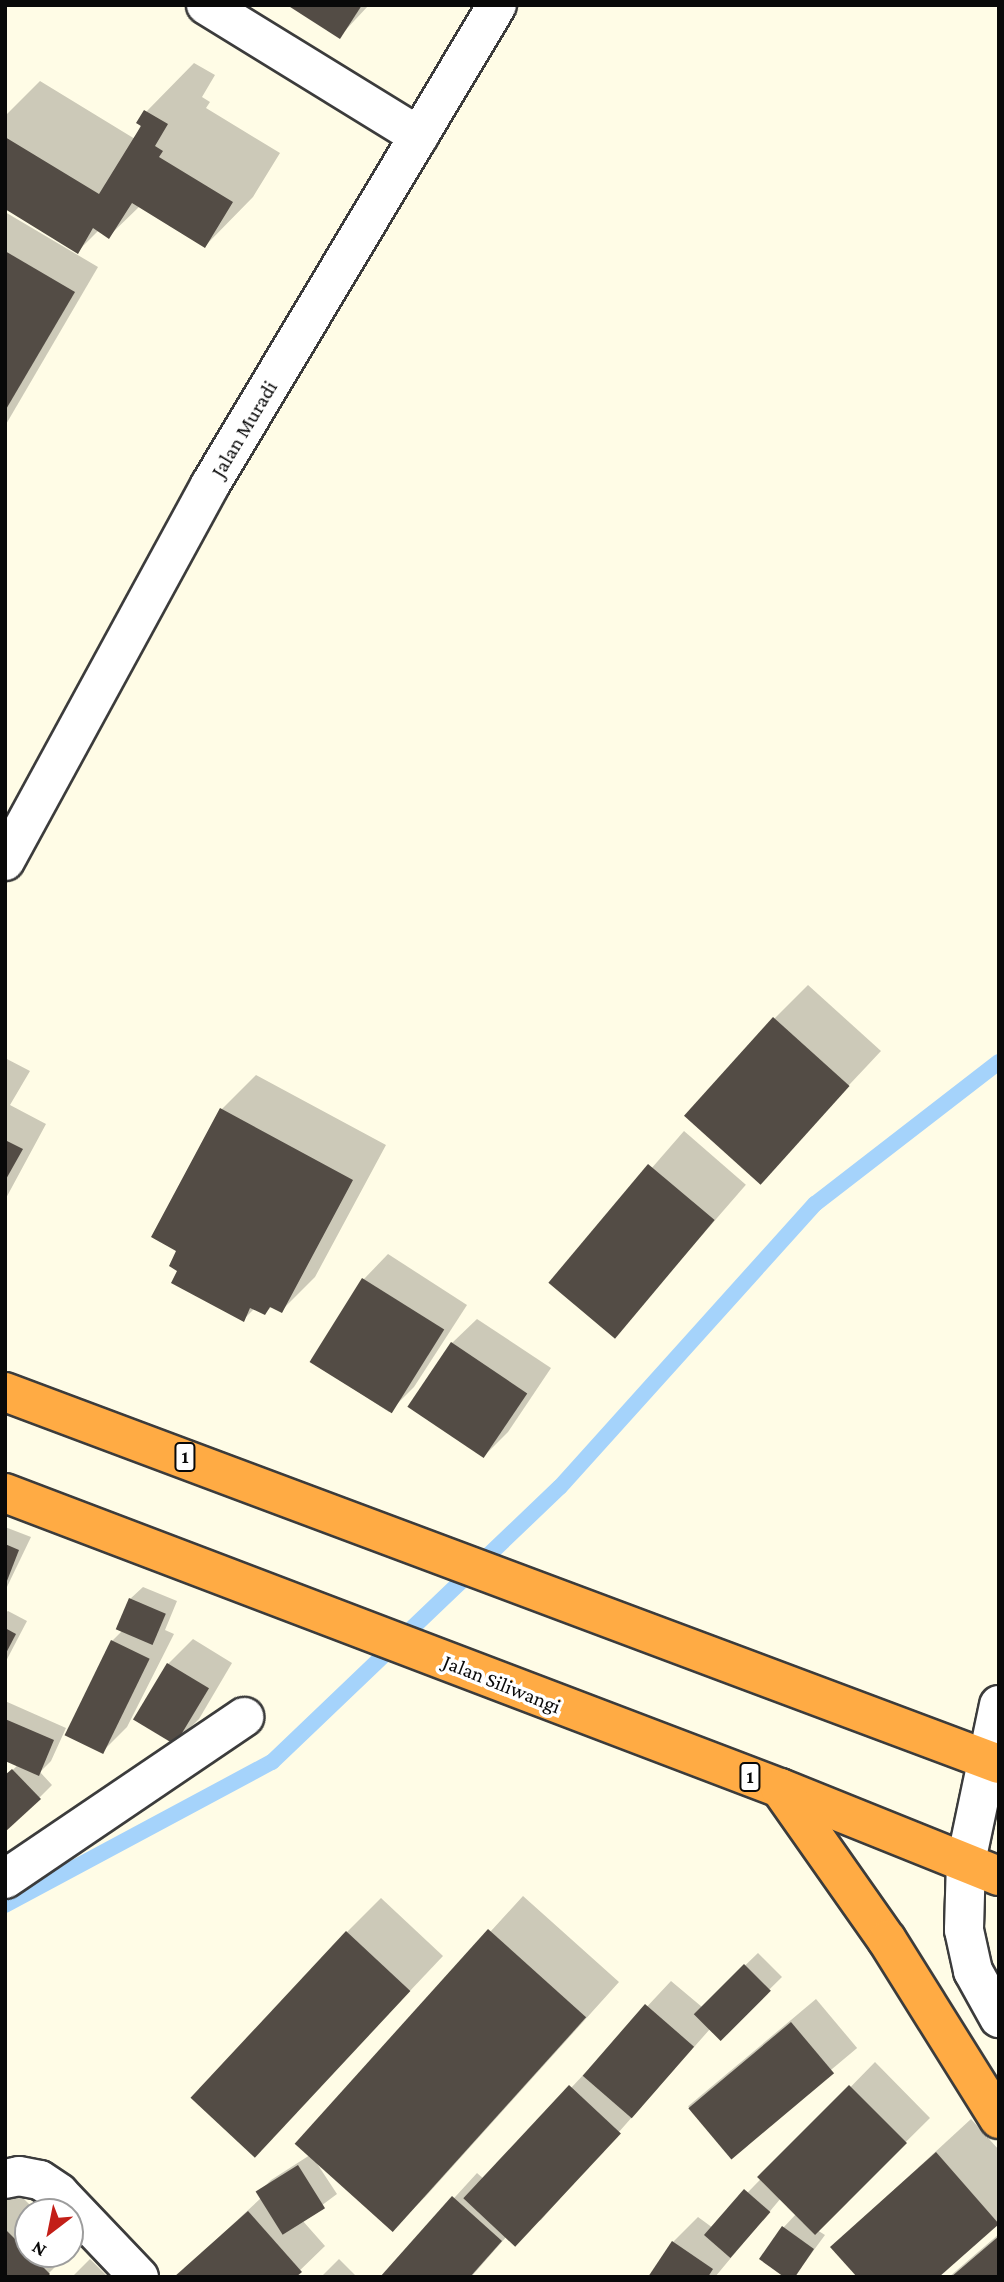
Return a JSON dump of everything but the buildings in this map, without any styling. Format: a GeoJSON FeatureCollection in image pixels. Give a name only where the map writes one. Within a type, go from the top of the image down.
{"type":"FeatureCollection","features":[{"type":"Feature","properties":{"kind":"highway","name":"1"},"geometry":{"type":"LineString","coordinates":[[5,1392],[351,1518],[992,1762]]}},
{"type":"Feature","properties":{"kind":"highway","name":"Jalan Siliwangi"},"geometry":{"type":"LineString","coordinates":[[5,1493],[780,1788],[982,1869]]}},
{"type":"Feature","properties":{"kind":"highway"},"geometry":{"type":"LineString","coordinates":[[780,1788],[887,1940],[999,2119]]}},
{"type":"Feature","properties":{"kind":"street"},"geometry":{"type":"LineString","coordinates":[[206,5],[419,136]]}},
{"type":"Feature","properties":{"kind":"street","name":"Jalan Muradi"},"geometry":{"type":"LineString","coordinates":[[5,861],[210,485],[497,5]]}},
{"type":"Feature","properties":{"kind":"street"},"geometry":{"type":"LineString","coordinates":[[999,1705],[982,1869],[964,1930],[972,1971],[999,2018]]}},
{"type":"Feature","properties":{"kind":"street"},"geometry":{"type":"LineString","coordinates":[[5,1879],[244,1717]]}},
{"type":"Feature","properties":{"kind":"street"},"geometry":{"type":"LineString","coordinates":[[12,2177],[40,2180],[59,2193],[139,2277]]}},
{"type":"Feature","properties":{"kind":"waterway"},"geometry":{"type":"LineString","coordinates":[[5,1905],[272,1762],[560,1487],[815,1204],[999,1062]]}}]}
